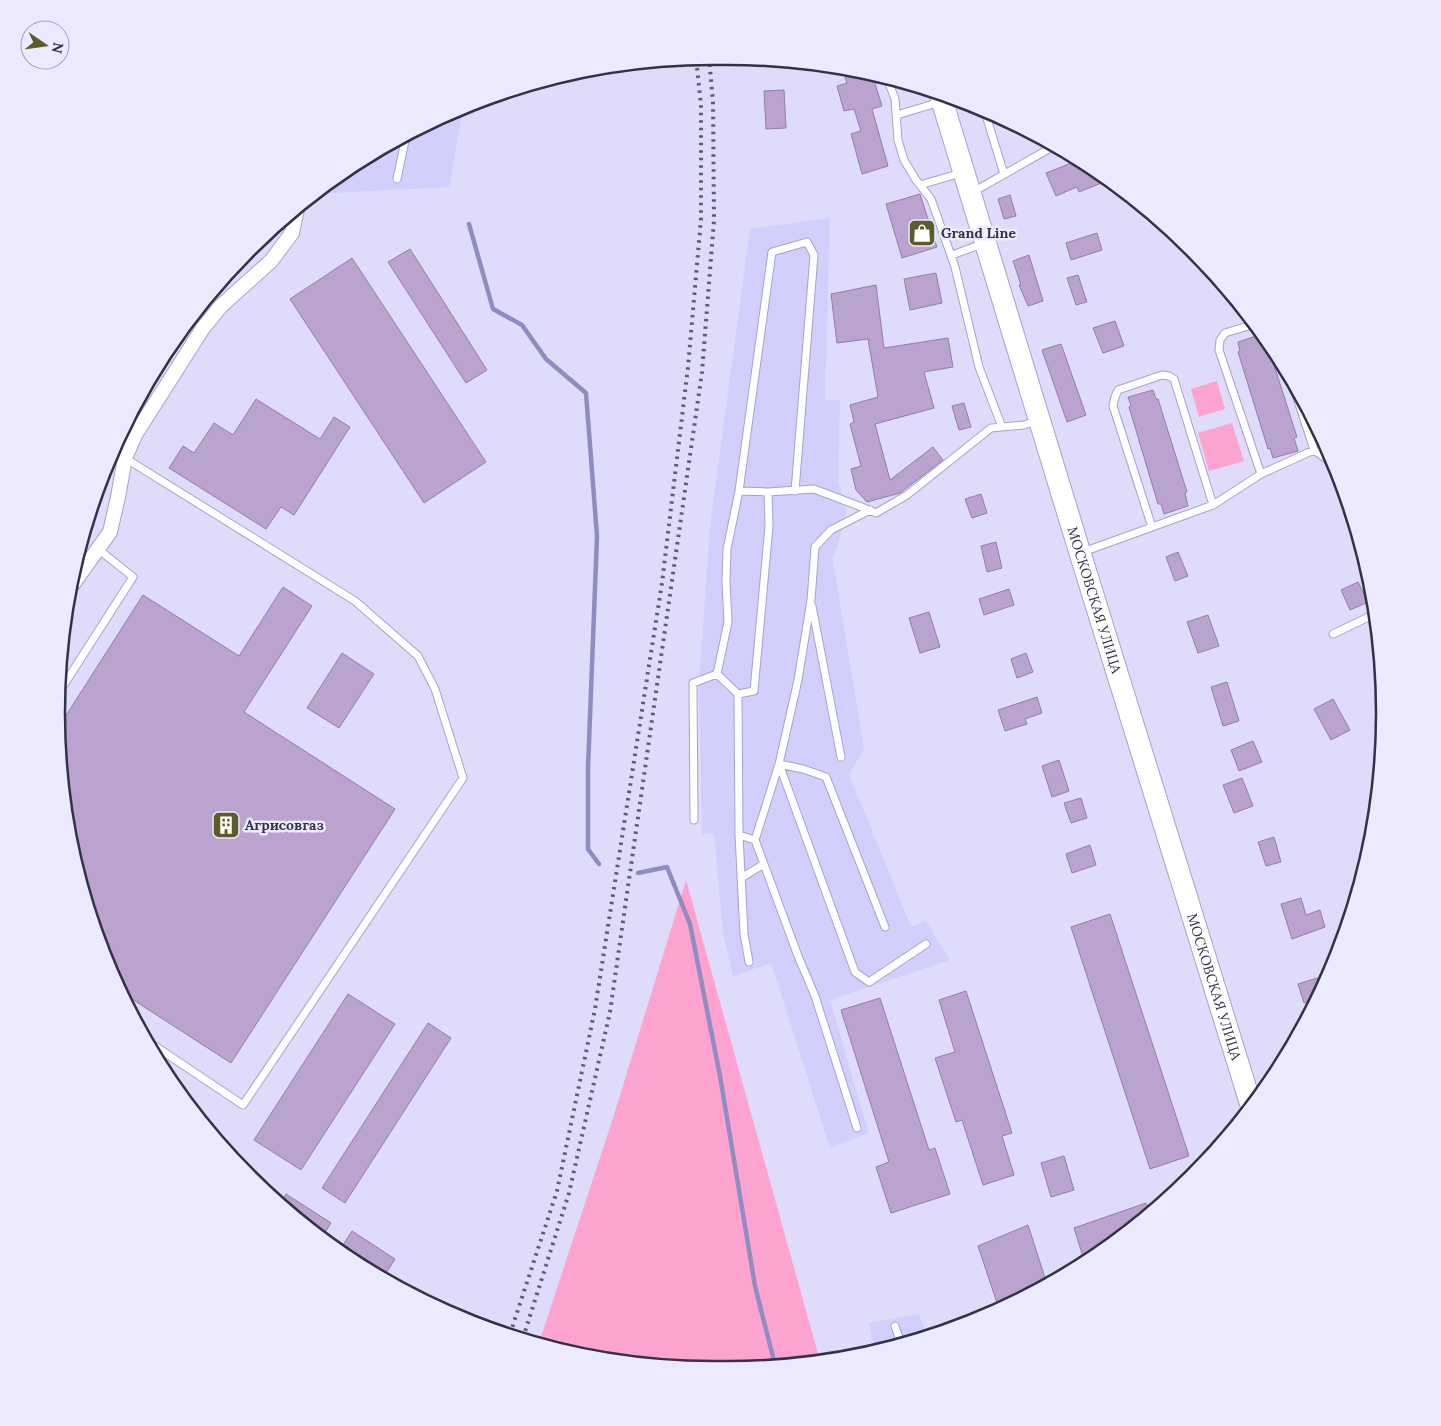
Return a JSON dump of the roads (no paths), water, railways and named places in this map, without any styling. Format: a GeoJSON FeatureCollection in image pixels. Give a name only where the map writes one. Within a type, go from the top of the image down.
{"type":"FeatureCollection","features":[{"type":"Feature","properties":{"kind":"main road","name":"МОСКОВСКАЯ УЛИЦА"},"geometry":{"type":"LineString","coordinates":[[942,101],[1249,1097]]}},
{"type":"Feature","properties":{"kind":"street"},"geometry":{"type":"LineString","coordinates":[[80,574],[110,532],[125,458],[135,435],[203,328],[221,306],[271,261],[292,233],[295,219]]}},
{"type":"Feature","properties":{"kind":"lane"},"geometry":{"type":"LineString","coordinates":[[890,86],[895,99],[898,140],[904,160],[931,199],[952,255],[979,367],[1002,427]]}},
{"type":"Feature","properties":{"kind":"lane"},"geometry":{"type":"LineString","coordinates":[[897,114],[937,99]]}},
{"type":"Feature","properties":{"kind":"lane"},"geometry":{"type":"LineString","coordinates":[[987,119],[1004,174]]}},
{"type":"Feature","properties":{"kind":"lane"},"geometry":{"type":"LineString","coordinates":[[397,179],[404,144]]}},
{"type":"Feature","properties":{"kind":"lane"},"geometry":{"type":"LineString","coordinates":[[970,194],[1048,150]]}},
{"type":"Feature","properties":{"kind":"lane"},"geometry":{"type":"LineString","coordinates":[[920,185],[964,172]]}},
{"type":"Feature","properties":{"kind":"lane"},"geometry":{"type":"LineString","coordinates":[[717,674],[728,622],[727,549],[740,491],[772,252],[807,242],[814,255],[795,491]]}},
{"type":"Feature","properties":{"kind":"lane"},"geometry":{"type":"LineString","coordinates":[[952,255],[985,243]]}},
{"type":"Feature","properties":{"kind":"lane"},"geometry":{"type":"LineString","coordinates":[[1247,326],[1225,333],[1220,340],[1218,350],[1261,474]]}},
{"type":"Feature","properties":{"kind":"lane"},"geometry":{"type":"LineString","coordinates":[[1152,527],[1113,406],[1118,390],[1162,375],[1174,379],[1213,505]]}},
{"type":"Feature","properties":{"kind":"lane"},"geometry":{"type":"LineString","coordinates":[[1302,413],[1314,450],[1323,457]]}},
{"type":"Feature","properties":{"kind":"lane"},"geometry":{"type":"LineString","coordinates":[[740,491],[768,492],[814,489],[876,514],[907,495],[990,428],[1024,425],[1039,420]]}},
{"type":"Feature","properties":{"kind":"lane"},"geometry":{"type":"LineString","coordinates":[[1080,553],[1213,505],[1261,474],[1314,450]]}},
{"type":"Feature","properties":{"kind":"lane"},"geometry":{"type":"LineString","coordinates":[[125,458],[355,601],[418,656],[435,689],[463,778],[243,1104],[159,1049]]}},
{"type":"Feature","properties":{"kind":"lane"},"geometry":{"type":"LineString","coordinates":[[738,694],[754,691],[769,526],[768,492]]}},
{"type":"Feature","properties":{"kind":"lane"},"geometry":{"type":"LineString","coordinates":[[857,1128],[816,996],[798,956],[755,840],[779,764],[798,680],[811,600],[815,547],[831,530],[870,510]]}},
{"type":"Feature","properties":{"kind":"lane"},"geometry":{"type":"LineString","coordinates":[[66,682],[133,577],[98,549]]}},
{"type":"Feature","properties":{"kind":"lane"},"geometry":{"type":"LineString","coordinates":[[811,600],[841,756]]}},
{"type":"Feature","properties":{"kind":"lane"},"geometry":{"type":"LineString","coordinates":[[1334,634],[1368,617]]}},
{"type":"Feature","properties":{"kind":"lane"},"geometry":{"type":"LineString","coordinates":[[717,674],[738,694],[739,835],[744,934],[750,962]]}},
{"type":"Feature","properties":{"kind":"lane"},"geometry":{"type":"LineString","coordinates":[[694,820],[693,684],[717,674]]}},
{"type":"Feature","properties":{"kind":"lane"},"geometry":{"type":"LineString","coordinates":[[779,764],[803,768],[826,777],[885,927]]}},
{"type":"Feature","properties":{"kind":"lane"},"geometry":{"type":"LineString","coordinates":[[779,764],[855,972],[869,982],[926,944]]}},
{"type":"Feature","properties":{"kind":"lane"},"geometry":{"type":"LineString","coordinates":[[739,835],[755,840]]}},
{"type":"Feature","properties":{"kind":"lane"},"geometry":{"type":"LineString","coordinates":[[741,878],[764,864]]}},
{"type":"Feature","properties":{"kind":"lane"},"geometry":{"type":"LineString","coordinates":[[895,1326],[899,1338]]}},
{"type":"Feature","properties":{"kind":"waterway"},"geometry":{"type":"LineString","coordinates":[[469,224],[493,309],[522,325],[546,359],[586,393],[597,536],[588,768],[588,849],[599,864]]}},
{"type":"Feature","properties":{"kind":"waterway"},"geometry":{"type":"LineString","coordinates":[[638,873],[667,867],[690,924],[720,1076],[755,1286],[774,1360]]}},
{"type":"Feature","properties":{"kind":"railway"},"geometry":{"type":"LineString","coordinates":[[512,1329],[557,1191],[595,1009],[662,583],[688,367],[701,219],[701,105],[697,65]]}},
{"type":"Feature","properties":{"kind":"railway"},"geometry":{"type":"LineString","coordinates":[[525,1333],[569,1193],[610,1012],[702,372],[714,220],[713,103],[710,65]]}},
{"type":"Feature","properties":{"kind":"place","name":"Grand Line"},"geometry":{"type":"Point","coordinates":[922,233]}},
{"type":"Feature","properties":{"kind":"place","name":"Агрисовгаз"},"geometry":{"type":"Point","coordinates":[226,825]}}]}
